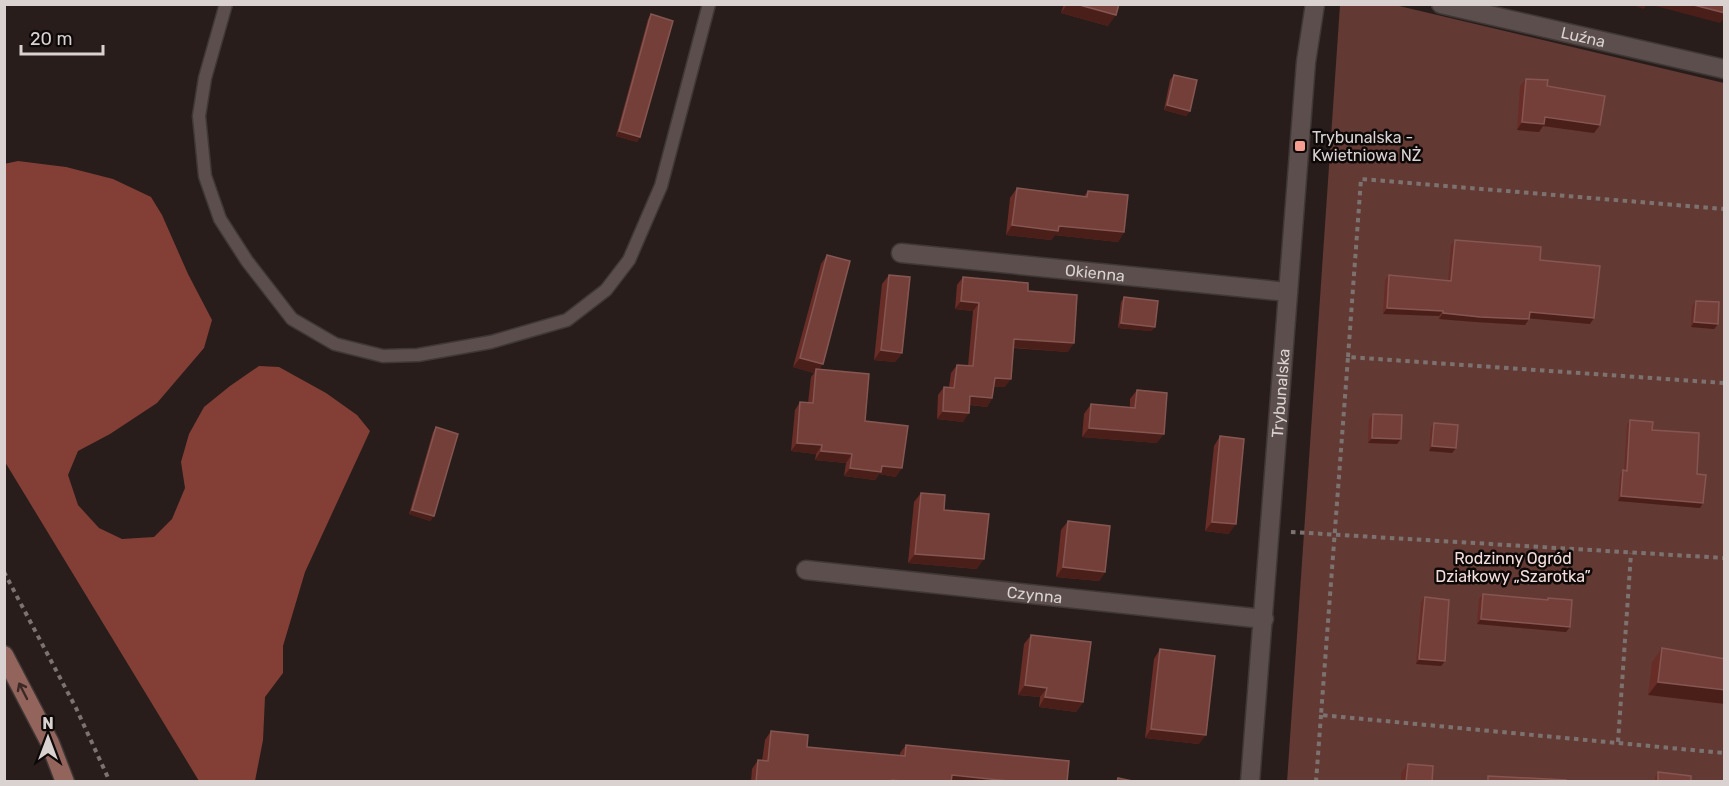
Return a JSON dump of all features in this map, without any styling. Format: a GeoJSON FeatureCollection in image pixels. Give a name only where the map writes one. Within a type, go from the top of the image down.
{"type":"FeatureCollection","features":[{"type":"Feature","properties":{"kind":"main road"},"geometry":{"type":"LineString","coordinates":[[4,654],[50,743],[65,782]]}},
{"type":"Feature","properties":{"kind":"street","name":"Trybunalska"},"geometry":{"type":"LineString","coordinates":[[1250,782],[1306,62],[1315,4]]}},
{"type":"Feature","properties":{"kind":"street","name":"Luźna"},"geometry":{"type":"LineString","coordinates":[[1441,4],[1725,69]]}},
{"type":"Feature","properties":{"kind":"street","name":"Okienna"},"geometry":{"type":"LineString","coordinates":[[901,253],[1288,292]]}},
{"type":"Feature","properties":{"kind":"street","name":"Czynna"},"geometry":{"type":"LineString","coordinates":[[806,570],[1263,619]]}},
{"type":"Feature","properties":{"kind":"lane"},"geometry":{"type":"LineString","coordinates":[[226,4],[205,78],[200,116],[205,176],[220,219],[248,261],[292,319],[335,344],[383,356],[418,355],[491,342],[567,320],[606,290],[629,260],[661,186],[709,4]]}},
{"type":"Feature","properties":{"kind":"path"},"geometry":{"type":"LineString","coordinates":[[1316,782],[1361,179],[1725,209]]}},
{"type":"Feature","properties":{"kind":"path"},"geometry":{"type":"LineString","coordinates":[[1348,357],[1725,383]]}},
{"type":"Feature","properties":{"kind":"path"},"geometry":{"type":"LineString","coordinates":[[1270,530],[1334,536],[1725,558]]}},
{"type":"Feature","properties":{"kind":"path"},"geometry":{"type":"LineString","coordinates":[[1618,742],[1631,553]]}},
{"type":"Feature","properties":{"kind":"path"},"geometry":{"type":"LineString","coordinates":[[4,572],[76,708],[111,782]]}},
{"type":"Feature","properties":{"kind":"path"},"geometry":{"type":"LineString","coordinates":[[1321,715],[1725,753]]}},
{"type":"Feature","properties":{"kind":"green space","name":"Rodzinny Ogród Działkowy „Szarotka”"},"geometry":{"type":"Polygon","coordinates":[[[1340,5],[1395,5],[1724,83],[1724,781],[1287,782],[1340,5]]]}},
{"type":"Feature","properties":{"kind":"shaded area"},"geometry":{"type":"Polygon","coordinates":[[[18,161],[66,167],[113,179],[151,197],[162,215],[188,274],[212,320],[204,348],[157,403],[110,434],[78,451],[68,475],[78,505],[99,528],[122,539],[154,537],[172,519],[185,488],[181,462],[189,434],[204,407],[259,366],[279,367],[326,393],[357,415],[370,431],[305,572],[283,646],[283,673],[265,697],[263,740],[255,781],[199,781],[5,462],[4,164],[18,161]]]}},
{"type":"Feature","properties":{"kind":"building"},"geometry":{"type":"Polygon","coordinates":[[[1076,4],[1119,4],[1116,15],[1076,4]]]}},
{"type":"Feature","properties":{"kind":"building"},"geometry":{"type":"Polygon","coordinates":[[[1690,4],[1725,4],[1725,13],[1690,4]]]}},
{"type":"Feature","properties":{"kind":"building"},"geometry":{"type":"Polygon","coordinates":[[[651,14],[673,21],[640,137],[619,131],[651,14]]]}},
{"type":"Feature","properties":{"kind":"building"},"geometry":{"type":"Polygon","coordinates":[[[1174,75],[1197,80],[1190,111],[1167,105],[1174,75]]]}},
{"type":"Feature","properties":{"kind":"building"},"geometry":{"type":"Polygon","coordinates":[[[1526,79],[1548,80],[1547,86],[1605,96],[1600,125],[1545,117],[1544,124],[1522,122],[1526,79]]]}},
{"type":"Feature","properties":{"kind":"building"},"geometry":{"type":"Polygon","coordinates":[[[1017,188],[1087,197],[1088,191],[1128,195],[1124,232],[1059,226],[1058,231],[1012,225],[1017,188]]]}},
{"type":"Feature","properties":{"kind":"building"},"geometry":{"type":"Polygon","coordinates":[[[1455,240],[1541,247],[1540,260],[1600,266],[1594,318],[1530,312],[1529,319],[1480,317],[1443,313],[1443,311],[1387,308],[1389,275],[1451,281],[1455,240]]]}},
{"type":"Feature","properties":{"kind":"building"},"geometry":{"type":"Polygon","coordinates":[[[827,255],[850,261],[823,364],[800,358],[827,255]]]}},
{"type":"Feature","properties":{"kind":"building"},"geometry":{"type":"Polygon","coordinates":[[[889,275],[910,277],[902,353],[881,350],[889,275]]]}},
{"type":"Feature","properties":{"kind":"building"},"geometry":{"type":"Polygon","coordinates":[[[963,277],[1028,283],[1028,291],[1077,295],[1074,343],[1014,339],[1011,379],[995,378],[992,398],[970,396],[969,413],[943,411],[944,387],[954,388],[957,365],[973,366],[979,303],[961,301],[963,277]]]}},
{"type":"Feature","properties":{"kind":"building"},"geometry":{"type":"Polygon","coordinates":[[[1124,297],[1158,301],[1155,327],[1121,323],[1124,297]]]}},
{"type":"Feature","properties":{"kind":"building"},"geometry":{"type":"Polygon","coordinates":[[[1696,301],[1719,302],[1718,324],[1694,322],[1696,301]]]}},
{"type":"Feature","properties":{"kind":"building"},"geometry":{"type":"Polygon","coordinates":[[[816,369],[869,374],[865,421],[908,426],[902,468],[882,466],[881,472],[850,468],[852,454],[821,451],[822,445],[797,443],[800,402],[813,403],[816,369]]]}},
{"type":"Feature","properties":{"kind":"building"},"geometry":{"type":"Polygon","coordinates":[[[1137,390],[1167,393],[1164,434],[1089,428],[1091,404],[1135,408],[1137,390]]]}},
{"type":"Feature","properties":{"kind":"building"},"geometry":{"type":"Polygon","coordinates":[[[1373,414],[1402,415],[1401,439],[1372,438],[1373,414]]]}},
{"type":"Feature","properties":{"kind":"building"},"geometry":{"type":"Polygon","coordinates":[[[1630,420],[1653,422],[1652,430],[1699,433],[1697,474],[1706,475],[1703,503],[1621,496],[1623,470],[1627,471],[1630,420]]]}},
{"type":"Feature","properties":{"kind":"building"},"geometry":{"type":"Polygon","coordinates":[[[1434,423],[1458,425],[1456,448],[1432,446],[1434,423]]]}},
{"type":"Feature","properties":{"kind":"building"},"geometry":{"type":"Polygon","coordinates":[[[436,427],[458,434],[434,516],[412,510],[436,427]]]}},
{"type":"Feature","properties":{"kind":"building"},"geometry":{"type":"Polygon","coordinates":[[[1220,436],[1244,439],[1236,524],[1212,522],[1220,436]]]}},
{"type":"Feature","properties":{"kind":"building"},"geometry":{"type":"Polygon","coordinates":[[[921,493],[945,495],[944,510],[989,514],[984,559],[915,554],[921,493]]]}},
{"type":"Feature","properties":{"kind":"building"},"geometry":{"type":"Polygon","coordinates":[[[1068,521],[1110,526],[1105,572],[1063,567],[1068,521]]]}},
{"type":"Feature","properties":{"kind":"building"},"geometry":{"type":"Polygon","coordinates":[[[1483,594],[1572,600],[1570,627],[1481,619],[1483,594]]]}},
{"type":"Feature","properties":{"kind":"building"},"geometry":{"type":"Polygon","coordinates":[[[1425,597],[1449,600],[1445,661],[1419,659],[1425,597]]]}},
{"type":"Feature","properties":{"kind":"building"},"geometry":{"type":"Polygon","coordinates":[[[1031,635],[1091,642],[1083,702],[1045,697],[1047,688],[1025,685],[1031,635]]]}},
{"type":"Feature","properties":{"kind":"building"},"geometry":{"type":"Polygon","coordinates":[[[1662,648],[1725,659],[1725,690],[1658,682],[1662,648]]]}},
{"type":"Feature","properties":{"kind":"building"},"geometry":{"type":"Polygon","coordinates":[[[1160,649],[1215,656],[1206,735],[1151,729],[1160,649]]]}},
{"type":"Feature","properties":{"kind":"building"},"geometry":{"type":"Polygon","coordinates":[[[771,731],[808,735],[807,747],[905,756],[906,745],[1069,761],[1067,782],[1018,782],[952,775],[951,782],[892,780],[892,782],[756,782],[758,760],[768,761],[771,731]]]}},
{"type":"Feature","properties":{"kind":"building"},"geometry":{"type":"Polygon","coordinates":[[[1408,764],[1433,766],[1432,782],[1406,782],[1408,764]]]}},
{"type":"Feature","properties":{"kind":"building"},"geometry":{"type":"Polygon","coordinates":[[[1658,772],[1691,776],[1691,782],[1658,782],[1658,772]]]}},
{"type":"Feature","properties":{"kind":"building"},"geometry":{"type":"Polygon","coordinates":[[[1488,776],[1566,780],[1566,782],[1488,782],[1488,776]]]}},
{"type":"Feature","properties":{"kind":"building"},"geometry":{"type":"Polygon","coordinates":[[[1118,778],[1137,782],[1117,782],[1118,778]]]}},
{"type":"Feature","properties":{"kind":"place","name":"Trybunalska - Kwietniowa NŻ"},"geometry":{"type":"Point","coordinates":[1300,146]}}]}
